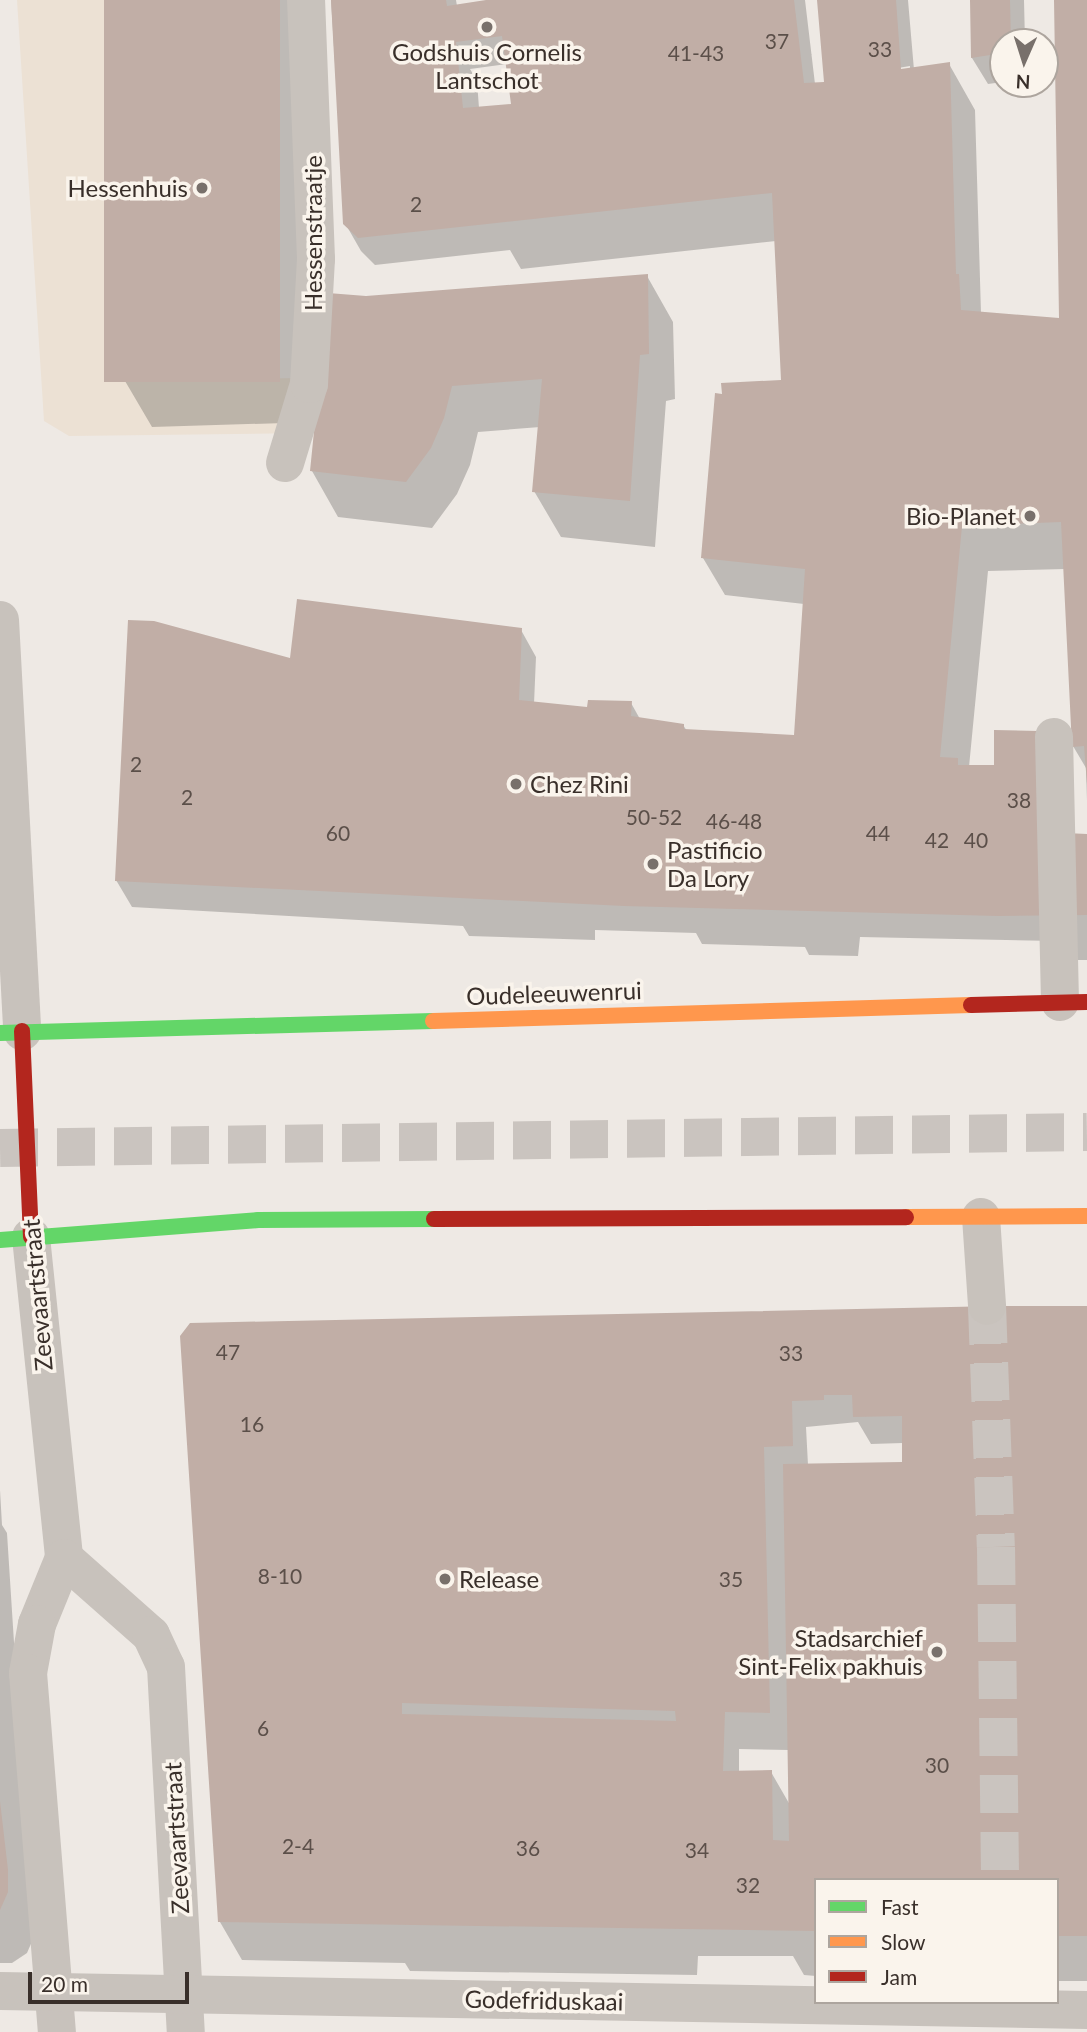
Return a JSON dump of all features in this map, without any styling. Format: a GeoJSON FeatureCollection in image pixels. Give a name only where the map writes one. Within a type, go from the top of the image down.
{"type":"FeatureCollection","features":[{"type":"Feature","properties":{"kind":"street","name":"Hessenstraatje"},"geometry":{"type":"LineString","coordinates":[[285,463],[309,384],[316,259],[306,0]]}},
{"type":"Feature","properties":{"kind":"street"},"geometry":{"type":"LineString","coordinates":[[0,620],[11,1032]]}},
{"type":"Feature","properties":{"kind":"street"},"geometry":{"type":"LineString","coordinates":[[1054,737],[1073,1002]]}},
{"type":"Feature","properties":{"kind":"street","name":"Oudeleeuwenrui"},"geometry":{"type":"LineString","coordinates":[[11,1032],[1073,1002]]}},
{"type":"Feature","properties":{"kind":"street","name":"Zeevaartstraat"},"geometry":{"type":"LineString","coordinates":[[11,1032],[15,1239],[64,1558],[37,1623],[27,1673],[57,2032]]}},
{"type":"Feature","properties":{"kind":"street"},"geometry":{"type":"LineString","coordinates":[[15,1239],[258,1220],[1087,1216]]}},
{"type":"Feature","properties":{"kind":"street"},"geometry":{"type":"LineString","coordinates":[[981,1217],[987,1306]]}},
{"type":"Feature","properties":{"kind":"street","name":"Zeevaartstraat"},"geometry":{"type":"LineString","coordinates":[[64,1558],[151,1635],[166,1667],[186,2032]]}},
{"type":"Feature","properties":{"kind":"street","name":"Godefriduskaai"},"geometry":{"type":"LineString","coordinates":[[0,1991],[814,2003]]}},
{"type":"Feature","properties":{"kind":"street","name":"Godefriduskaai"},"geometry":{"type":"LineString","coordinates":[[875,2004],[1087,2010]]}},
{"type":"Feature","properties":{"kind":"shaded area"},"geometry":{"type":"Polygon","coordinates":[[[17,0],[104,0],[123,381],[300,378],[309,433],[69,436],[44,421],[17,0]]]}},
{"type":"Feature","properties":{"kind":"building","name":"Hessenhuis"},"geometry":{"type":"Polygon","coordinates":[[[104,0],[280,0],[280,382],[104,382],[104,0]]]}},
{"type":"Feature","properties":{"kind":"building"},"geometry":{"type":"Polygon","coordinates":[[[331,0],[446,0],[447,6],[486,0],[794,0],[804,83],[824,82],[817,0],[896,0],[901,69],[950,62],[956,274],[959,274],[961,310],[1059,318],[1056,98],[1059,98],[1059,28],[1054,28],[1054,0],[1087,0],[1087,784],[1084,746],[1072,747],[1061,522],[962,526],[940,757],[958,758],[958,765],[994,765],[994,730],[1038,731],[1044,832],[1087,834],[1087,915],[998,916],[624,906],[115,881],[128,620],[154,621],[290,658],[297,599],[522,628],[519,700],[587,707],[588,700],[632,701],[631,716],[684,724],[684,729],[794,735],[805,569],[701,558],[715,393],[722,394],[721,383],[781,380],[772,193],[358,238],[343,224],[331,0]],[[502,36],[456,42],[463,108],[511,104],[502,36]]]}},
{"type":"Feature","properties":{"kind":"building"},"geometry":{"type":"Polygon","coordinates":[[[970,0],[1010,0],[1011,28],[989,28],[989,55],[971,58],[970,0]]]}},
{"type":"Feature","properties":{"kind":"building"},"geometry":{"type":"Polygon","coordinates":[[[648,274],[649,354],[640,355],[630,501],[532,492],[542,379],[452,386],[444,418],[431,448],[406,482],[310,471],[328,293],[366,296],[648,274]]]}},
{"type":"Feature","properties":{"kind":"building"},"geometry":{"type":"Polygon","coordinates":[[[1087,1306],[1087,1936],[1059,1936],[1059,1878],[814,1878],[814,1931],[218,1922],[180,1336],[190,1323],[1087,1306]],[[824,1395],[824,1400],[792,1401],[793,1446],[764,1447],[770,1713],[725,1712],[723,1771],[772,1770],[773,1840],[789,1841],[783,1464],[902,1462],[902,1416],[853,1417],[852,1395],[824,1395]],[[402,1703],[402,1714],[676,1721],[675,1711],[402,1703]]]}},
{"type":"Feature","properties":{"kind":"building"},"geometry":{"type":"Polygon","coordinates":[[[0,1801],[8,1892],[0,1910],[0,1801]]]}},
{"type":"Feature","properties":{"kind":"tunnel"},"geometry":{"type":"LineString","coordinates":[[0,1148],[1087,1132]]}},
{"type":"Feature","properties":{"kind":"tunnel"},"geometry":{"type":"LineString","coordinates":[[987,1306],[996,1547],[1000,1878]]}},
{"type":"Feature","properties":{"kind":"traffic: fast"},"geometry":{"type":"LineString","coordinates":[[0,1033],[433,1021]]}},
{"type":"Feature","properties":{"kind":"traffic: fast"},"geometry":{"type":"LineString","coordinates":[[0,1240],[258,1220],[434,1219]]}},
{"type":"Feature","properties":{"kind":"traffic: slow"},"geometry":{"type":"LineString","coordinates":[[433,1021],[971,1005]]}},
{"type":"Feature","properties":{"kind":"traffic: slow"},"geometry":{"type":"LineString","coordinates":[[906,1217],[1087,1216]]}},
{"type":"Feature","properties":{"kind":"traffic: jam"},"geometry":{"type":"LineString","coordinates":[[971,1005],[1087,1002]]}},
{"type":"Feature","properties":{"kind":"traffic: jam"},"geometry":{"type":"LineString","coordinates":[[22,1031],[31,1237]]}},
{"type":"Feature","properties":{"kind":"traffic: jam"},"geometry":{"type":"LineString","coordinates":[[434,1219],[906,1217]]}},
{"type":"Feature","properties":{"kind":"place","name":"Godshuis Cornelis Lantschot"},"geometry":{"type":"Point","coordinates":[487,27]}},
{"type":"Feature","properties":{"kind":"place","name":"Hessenhuis"},"geometry":{"type":"Point","coordinates":[202,188]}},
{"type":"Feature","properties":{"kind":"place","name":"Bio-Planet"},"geometry":{"type":"Point","coordinates":[1030,516]}},
{"type":"Feature","properties":{"kind":"place","name":"Chez Rini"},"geometry":{"type":"Point","coordinates":[516,784]}},
{"type":"Feature","properties":{"kind":"place","name":"Pastificio Da Lory"},"geometry":{"type":"Point","coordinates":[653,864]}},
{"type":"Feature","properties":{"kind":"place","name":"Release"},"geometry":{"type":"Point","coordinates":[445,1579]}},
{"type":"Feature","properties":{"kind":"place","name":"Stadsarchief Sint-Felix pakhuis"},"geometry":{"type":"Point","coordinates":[937,1652]}}]}
